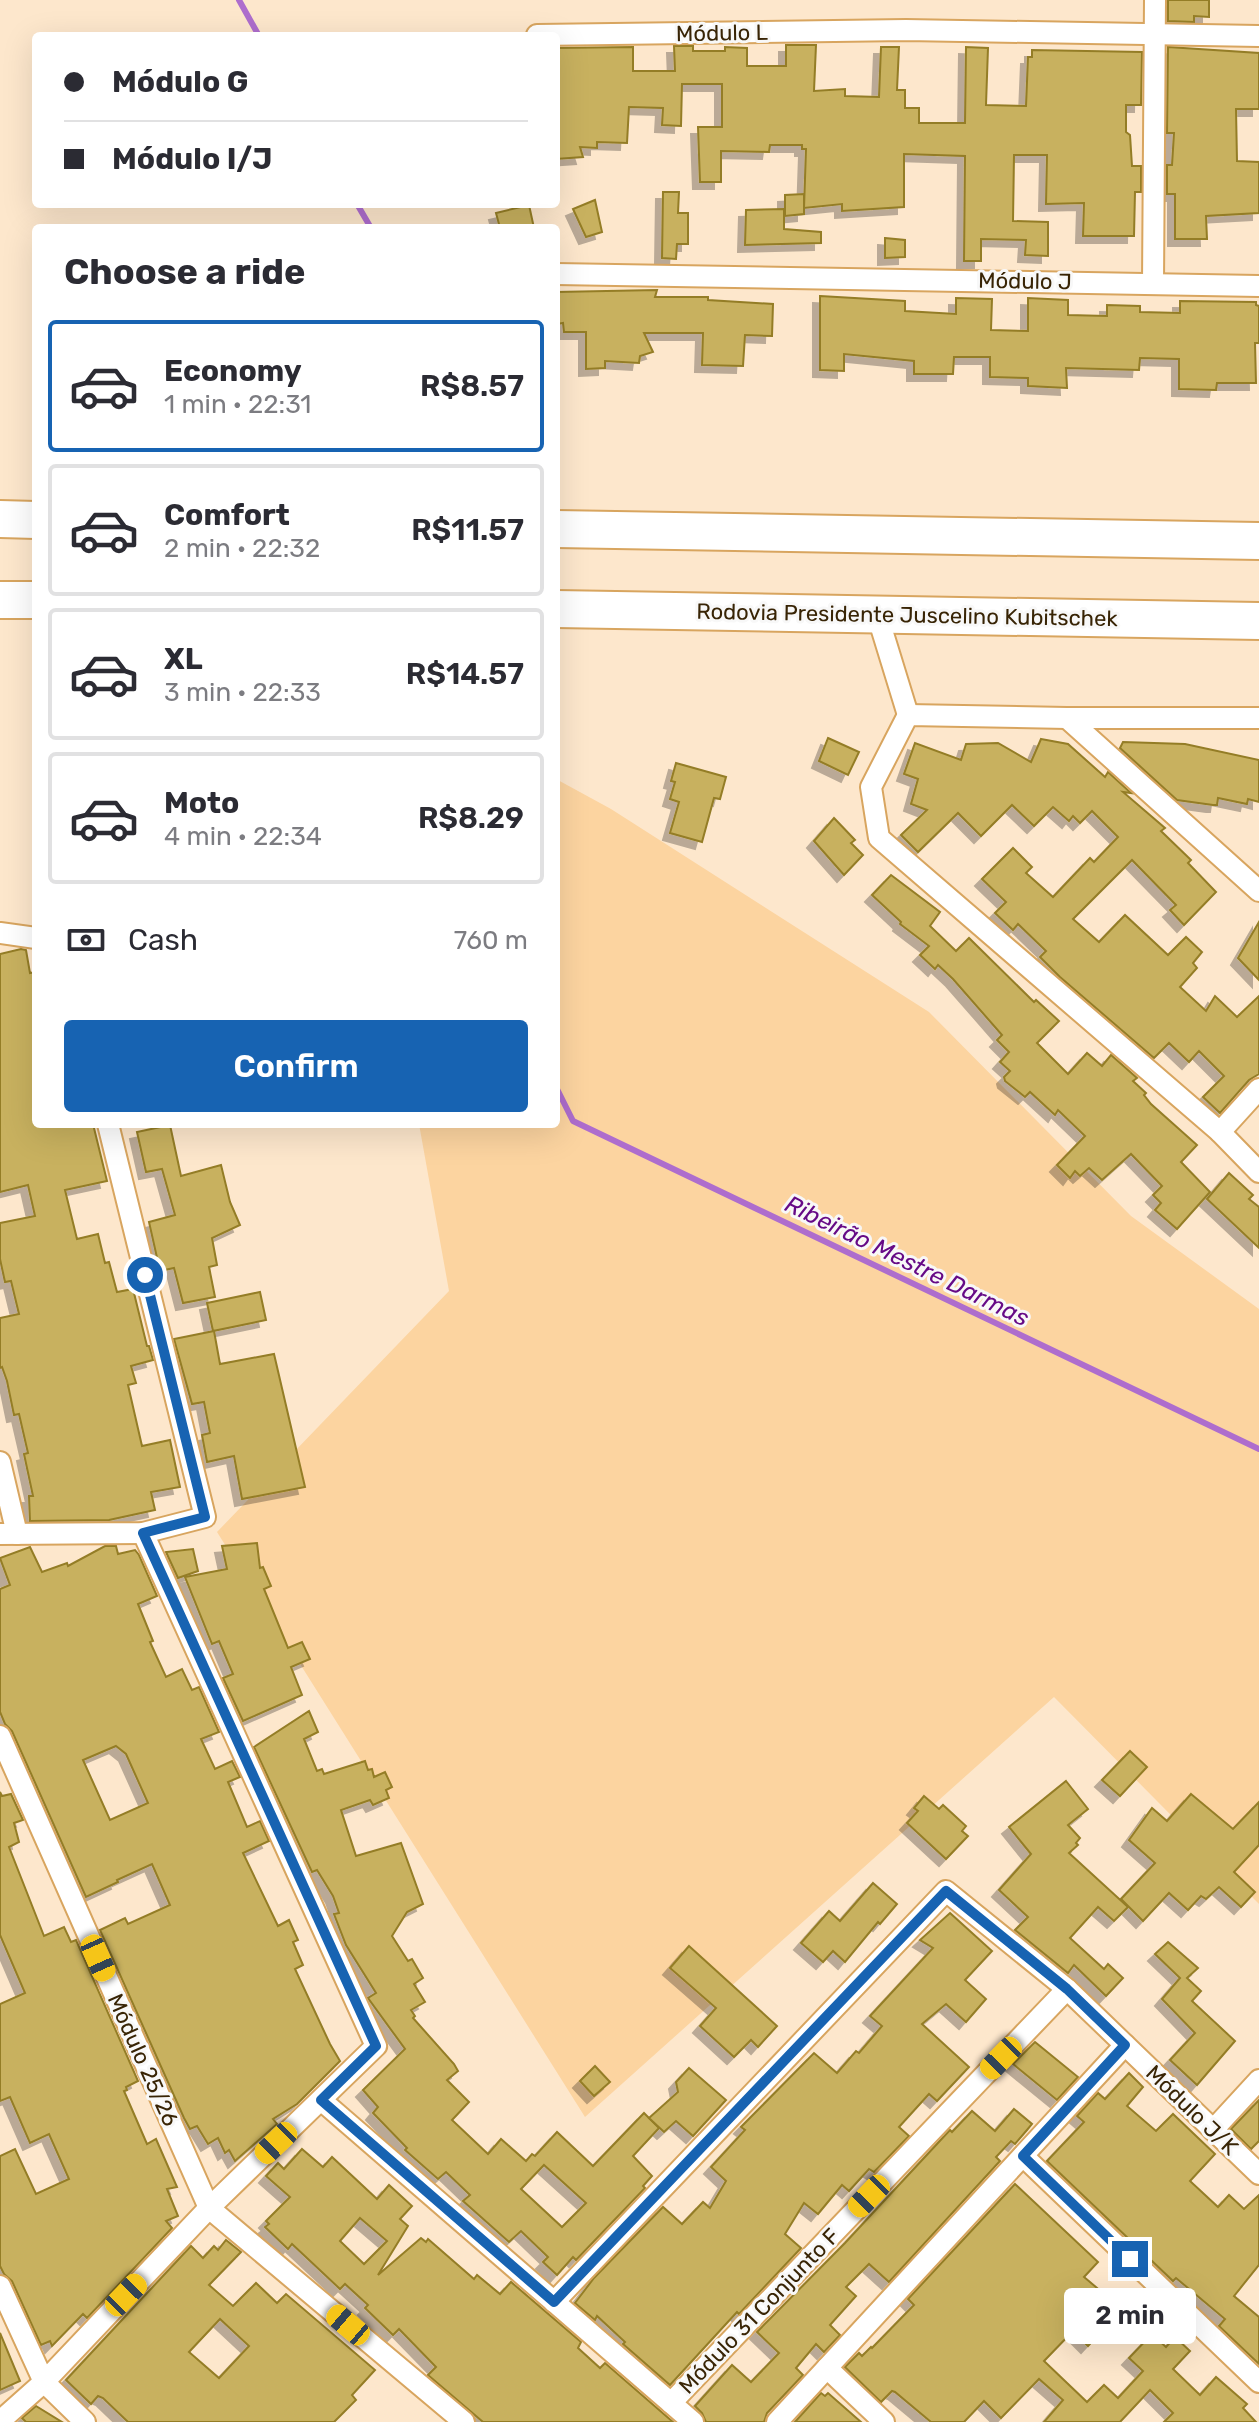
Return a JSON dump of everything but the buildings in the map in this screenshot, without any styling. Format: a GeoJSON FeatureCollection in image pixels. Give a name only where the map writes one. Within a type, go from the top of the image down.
{"type":"FeatureCollection","features":[{"type":"Feature","properties":{"kind":"highway"},"geometry":{"type":"LineString","coordinates":[[0,519],[32,520]]}},
{"type":"Feature","properties":{"kind":"highway"},"geometry":{"type":"LineString","coordinates":[[560,529],[1259,541]]}},
{"type":"Feature","properties":{"kind":"highway"},"geometry":{"type":"LineString","coordinates":[[0,600],[32,600]]}},
{"type":"Feature","properties":{"kind":"highway","name":"Rodovia Presidente Juscelino Kubitschek"},"geometry":{"type":"LineString","coordinates":[[560,609],[1259,621]]}},
{"type":"Feature","properties":{"kind":"street"},"geometry":{"type":"LineString","coordinates":[[1153,283],[1155,0]]}},
{"type":"Feature","properties":{"kind":"street","name":"Módulo L"},"geometry":{"type":"LineString","coordinates":[[560,35],[906,30],[1154,33]]}},
{"type":"Feature","properties":{"kind":"street"},"geometry":{"type":"LineString","coordinates":[[1154,33],[1259,36]]}},
{"type":"Feature","properties":{"kind":"street","name":"Módulo J"},"geometry":{"type":"LineString","coordinates":[[564,274],[1259,286]]}},
{"type":"Feature","properties":{"kind":"street"},"geometry":{"type":"LineString","coordinates":[[877,614],[908,715],[871,787],[879,838],[1220,1132],[1259,1172]]}},
{"type":"Feature","properties":{"kind":"street"},"geometry":{"type":"LineString","coordinates":[[908,715],[1259,718]]}},
{"type":"Feature","properties":{"kind":"street"},"geometry":{"type":"LineString","coordinates":[[1067,718],[1259,891]]}},
{"type":"Feature","properties":{"kind":"street"},"geometry":{"type":"LineString","coordinates":[[0,933],[32,937]]}},
{"type":"Feature","properties":{"kind":"street"},"geometry":{"type":"LineString","coordinates":[[1220,1132],[1259,1089]]}},
{"type":"Feature","properties":{"kind":"street"},"geometry":{"type":"LineString","coordinates":[[0,1462],[9,1534],[143,1533],[205,1517],[109,1128]]}},
{"type":"Feature","properties":{"kind":"street"},"geometry":{"type":"LineString","coordinates":[[0,2421],[44,2382],[209,2208],[376,2046],[143,1533]]}},
{"type":"Feature","properties":{"kind":"street","name":"Módulo 25/26"},"geometry":{"type":"LineString","coordinates":[[0,1736],[209,2208]]}},
{"type":"Feature","properties":{"kind":"street","name":"Módulo J/K"},"geometry":{"type":"LineString","coordinates":[[554,2302],[946,1891],[1067,1989],[1259,2174]]}},
{"type":"Feature","properties":{"kind":"street","name":"Módulo 31 Conjunto F"},"geometry":{"type":"LineString","coordinates":[[693,2422],[671,2403],[1067,1989]]}},
{"type":"Feature","properties":{"kind":"street"},"geometry":{"type":"LineString","coordinates":[[777,2422],[1125,2045]]}},
{"type":"Feature","properties":{"kind":"street"},"geometry":{"type":"LineString","coordinates":[[1213,2130],[1259,2080]]}},
{"type":"Feature","properties":{"kind":"street"},"geometry":{"type":"LineString","coordinates":[[321,2100],[671,2403]]}},
{"type":"Feature","properties":{"kind":"street"},"geometry":{"type":"LineString","coordinates":[[1023,2156],[1259,2382]]}},
{"type":"Feature","properties":{"kind":"street"},"geometry":{"type":"LineString","coordinates":[[209,2208],[464,2422]]}},
{"type":"Feature","properties":{"kind":"street"},"geometry":{"type":"LineString","coordinates":[[0,2286],[44,2382],[85,2422]]}},
{"type":"Feature","properties":{"kind":"street"},"geometry":{"type":"LineString","coordinates":[[827,2368],[884,2422]]}},
{"type":"Feature","properties":{"kind":"shaded area"},"geometry":{"type":"Polygon","coordinates":[[[560,781],[611,809],[929,1012],[1131,1216],[1259,1309],[1259,1904],[1054,1697],[585,2117],[217,1532],[449,1291],[420,1128],[560,1128],[560,781]]]}},
{"type":"Feature","properties":{"kind":"waterway","name":"Ribeirão Mestre Darmas"},"geometry":{"type":"LineString","coordinates":[[239,0],[257,32]]}},
{"type":"Feature","properties":{"kind":"waterway","name":"Ribeirão Mestre Darmas"},"geometry":{"type":"LineString","coordinates":[[359,208],[369,224]]}},
{"type":"Feature","properties":{"kind":"waterway","name":"Ribeirão Mestre Darmas"},"geometry":{"type":"LineString","coordinates":[[560,1095],[573,1121],[1259,1449]]}},
{"type":"Feature","properties":{"kind":"route"},"geometry":{"type":"LineString","coordinates":[[145,1275],[205,1517],[143,1533],[376,2046],[321,2100],[554,2302],[946,1891],[1067,1989],[1125,2045],[1023,2156],[1130,2259]]}}]}
